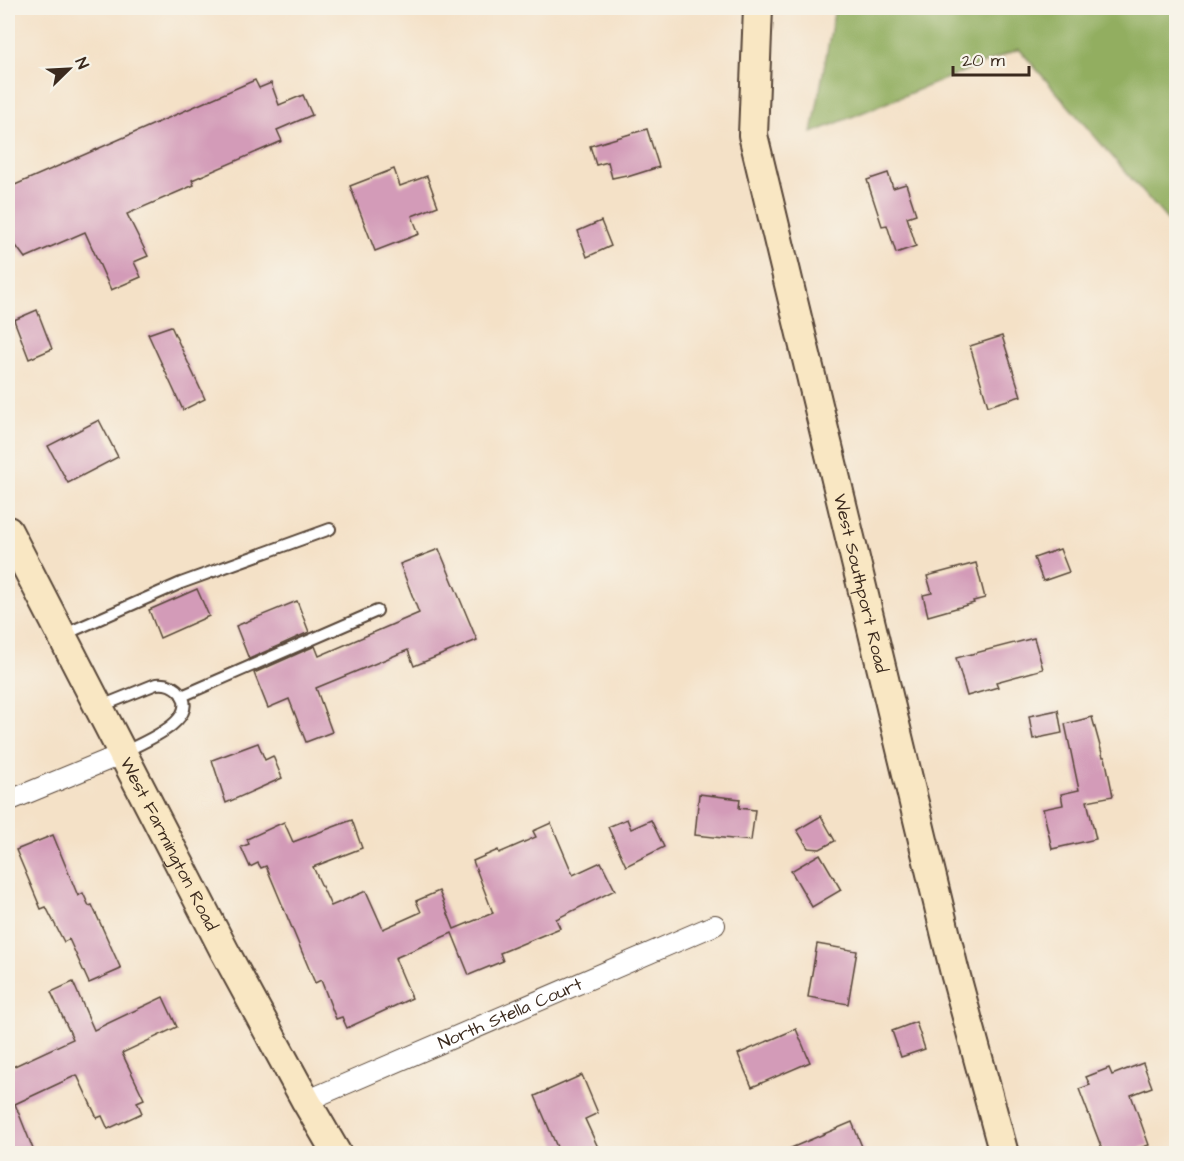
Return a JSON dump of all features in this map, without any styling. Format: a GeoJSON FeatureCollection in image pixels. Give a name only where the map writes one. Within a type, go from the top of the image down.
{"type":"FeatureCollection","features":[{"type":"Feature","properties":{"kind":"main road","name":"West Southport Road"},"geometry":{"type":"LineString","coordinates":[[758,8],[753,135],[954,969],[1004,1154]]}},
{"type":"Feature","properties":{"kind":"main road","name":"West Farmington Road"},"geometry":{"type":"LineString","coordinates":[[8,531],[122,754],[306,1101],[337,1154]]}},
{"type":"Feature","properties":{"kind":"street"},"geometry":{"type":"LineString","coordinates":[[8,801],[122,754]]}},
{"type":"Feature","properties":{"kind":"street","name":"North Stella Court"},"geometry":{"type":"LineString","coordinates":[[306,1101],[715,925]]}},
{"type":"Feature","properties":{"kind":"lane"},"geometry":{"type":"LineString","coordinates":[[61,635],[181,583],[330,529]]}},
{"type":"Feature","properties":{"kind":"lane"},"geometry":{"type":"LineString","coordinates":[[182,696],[377,611]]}},
{"type":"Feature","properties":{"kind":"lane"},"geometry":{"type":"LineString","coordinates":[[98,707],[156,684],[164,683],[174,686],[182,696],[185,708],[182,716],[173,725],[122,754]]}},
{"type":"Feature","properties":{"kind":"green space"},"geometry":{"type":"Polygon","coordinates":[[[835,8],[1176,8],[1176,230],[1019,49],[812,133],[835,8]]]}},
{"type":"Feature","properties":{"kind":"building"},"geometry":{"type":"Polygon","coordinates":[[[255,80],[259,88],[271,83],[279,105],[303,95],[312,115],[277,130],[282,141],[192,180],[194,185],[127,214],[148,256],[134,262],[141,277],[111,290],[85,232],[25,258],[8,235],[8,188],[255,80]]]}},
{"type":"Feature","properties":{"kind":"building"},"geometry":{"type":"Polygon","coordinates":[[[647,129],[659,167],[627,177],[626,175],[612,178],[608,162],[596,165],[590,146],[647,129]]]}},
{"type":"Feature","properties":{"kind":"building"},"geometry":{"type":"Polygon","coordinates":[[[394,169],[400,186],[427,176],[438,206],[412,216],[419,234],[375,251],[350,186],[394,169]]]}},
{"type":"Feature","properties":{"kind":"building"},"geometry":{"type":"Polygon","coordinates":[[[888,173],[893,188],[906,184],[916,214],[907,217],[916,246],[896,253],[887,225],[882,226],[867,180],[888,173]]]}},
{"type":"Feature","properties":{"kind":"building"},"geometry":{"type":"Polygon","coordinates":[[[601,221],[611,246],[587,257],[578,231],[601,221]]]}},
{"type":"Feature","properties":{"kind":"building"},"geometry":{"type":"Polygon","coordinates":[[[37,310],[52,349],[29,359],[14,320],[37,310]]]}},
{"type":"Feature","properties":{"kind":"building"},"geometry":{"type":"Polygon","coordinates":[[[171,326],[205,399],[183,410],[148,334],[171,326]]]}},
{"type":"Feature","properties":{"kind":"building"},"geometry":{"type":"Polygon","coordinates":[[[1002,336],[1021,396],[988,406],[970,346],[1002,336]]]}},
{"type":"Feature","properties":{"kind":"building"},"geometry":{"type":"Polygon","coordinates":[[[99,420],[118,457],[68,483],[48,446],[99,420]]]}},
{"type":"Feature","properties":{"kind":"building"},"geometry":{"type":"Polygon","coordinates":[[[439,549],[477,640],[414,666],[408,650],[316,688],[332,732],[306,742],[289,699],[268,708],[254,673],[315,646],[319,656],[419,613],[400,564],[439,549]]]}},
{"type":"Feature","properties":{"kind":"building"},"geometry":{"type":"Polygon","coordinates":[[[1060,549],[1069,572],[1043,581],[1034,558],[1060,549]]]}},
{"type":"Feature","properties":{"kind":"building"},"geometry":{"type":"Polygon","coordinates":[[[976,563],[985,598],[928,616],[923,595],[932,593],[927,576],[976,563]]]}},
{"type":"Feature","properties":{"kind":"building"},"geometry":{"type":"Polygon","coordinates":[[[197,589],[209,616],[160,638],[149,610],[197,589]]]}},
{"type":"Feature","properties":{"kind":"building"},"geometry":{"type":"Polygon","coordinates":[[[297,601],[309,632],[249,659],[236,626],[297,601]]]}},
{"type":"Feature","properties":{"kind":"building"},"geometry":{"type":"Polygon","coordinates":[[[1034,638],[1043,669],[996,682],[998,687],[967,696],[956,658],[1034,638]]]}},
{"type":"Feature","properties":{"kind":"building"},"geometry":{"type":"Polygon","coordinates":[[[1058,710],[1062,733],[1033,739],[1029,716],[1058,710]]]}},
{"type":"Feature","properties":{"kind":"building"},"geometry":{"type":"Polygon","coordinates":[[[1092,717],[1103,757],[1105,757],[1113,796],[1087,801],[1096,839],[1052,849],[1043,809],[1063,805],[1061,794],[1079,790],[1065,724],[1092,717]]]}},
{"type":"Feature","properties":{"kind":"building"},"geometry":{"type":"Polygon","coordinates":[[[258,743],[265,760],[273,756],[282,778],[226,803],[212,760],[258,743]]]}},
{"type":"Feature","properties":{"kind":"building"},"geometry":{"type":"Polygon","coordinates":[[[699,794],[740,799],[739,808],[755,810],[751,841],[695,835],[699,794]]]}},
{"type":"Feature","properties":{"kind":"building"},"geometry":{"type":"Polygon","coordinates":[[[821,816],[835,841],[820,849],[808,848],[797,830],[821,816]]]}},
{"type":"Feature","properties":{"kind":"building"},"geometry":{"type":"Polygon","coordinates":[[[627,819],[631,829],[651,820],[664,847],[626,866],[608,827],[627,819]]]}},
{"type":"Feature","properties":{"kind":"building"},"geometry":{"type":"Polygon","coordinates":[[[352,820],[362,848],[313,867],[331,906],[366,891],[383,929],[421,912],[416,901],[439,891],[454,929],[493,913],[473,861],[536,837],[533,831],[551,823],[573,875],[601,862],[615,890],[556,919],[560,928],[500,953],[503,961],[469,975],[452,933],[395,958],[412,998],[347,1028],[342,1017],[336,1019],[321,980],[315,983],[266,866],[261,868],[258,863],[250,867],[241,847],[249,844],[247,839],[284,822],[293,842],[352,820]]]}},
{"type":"Feature","properties":{"kind":"building"},"geometry":{"type":"Polygon","coordinates":[[[53,835],[78,896],[83,893],[89,906],[92,905],[121,969],[89,983],[69,939],[64,942],[46,907],[41,909],[16,850],[53,835]]]}},
{"type":"Feature","properties":{"kind":"building"},"geometry":{"type":"Polygon","coordinates":[[[820,854],[841,890],[812,907],[791,871],[820,854]]]}},
{"type":"Feature","properties":{"kind":"building"},"geometry":{"type":"Polygon","coordinates":[[[817,944],[857,951],[848,1004],[808,997],[817,944]]]}},
{"type":"Feature","properties":{"kind":"building"},"geometry":{"type":"Polygon","coordinates":[[[73,982],[94,1030],[163,997],[177,1027],[122,1053],[144,1099],[137,1102],[142,1113],[108,1129],[102,1116],[97,1118],[77,1075],[15,1104],[35,1154],[8,1154],[8,1069],[73,1039],[51,992],[73,982]]]}},
{"type":"Feature","properties":{"kind":"building"},"geometry":{"type":"Polygon","coordinates":[[[916,1022],[925,1049],[901,1057],[892,1031],[916,1022]]]}},
{"type":"Feature","properties":{"kind":"building"},"geometry":{"type":"Polygon","coordinates":[[[796,1029],[810,1062],[752,1087],[738,1054],[796,1029]]]}},
{"type":"Feature","properties":{"kind":"building"},"geometry":{"type":"Polygon","coordinates":[[[1143,1063],[1152,1087],[1131,1095],[1149,1145],[1140,1148],[1143,1154],[1104,1154],[1079,1089],[1090,1085],[1086,1077],[1109,1068],[1112,1075],[1143,1063]]]}},
{"type":"Feature","properties":{"kind":"building"},"geometry":{"type":"Polygon","coordinates":[[[582,1075],[598,1113],[585,1119],[601,1154],[560,1154],[535,1096],[582,1075]]]}},
{"type":"Feature","properties":{"kind":"building"},"geometry":{"type":"Polygon","coordinates":[[[852,1122],[865,1154],[777,1154],[852,1122]]]}}]}
